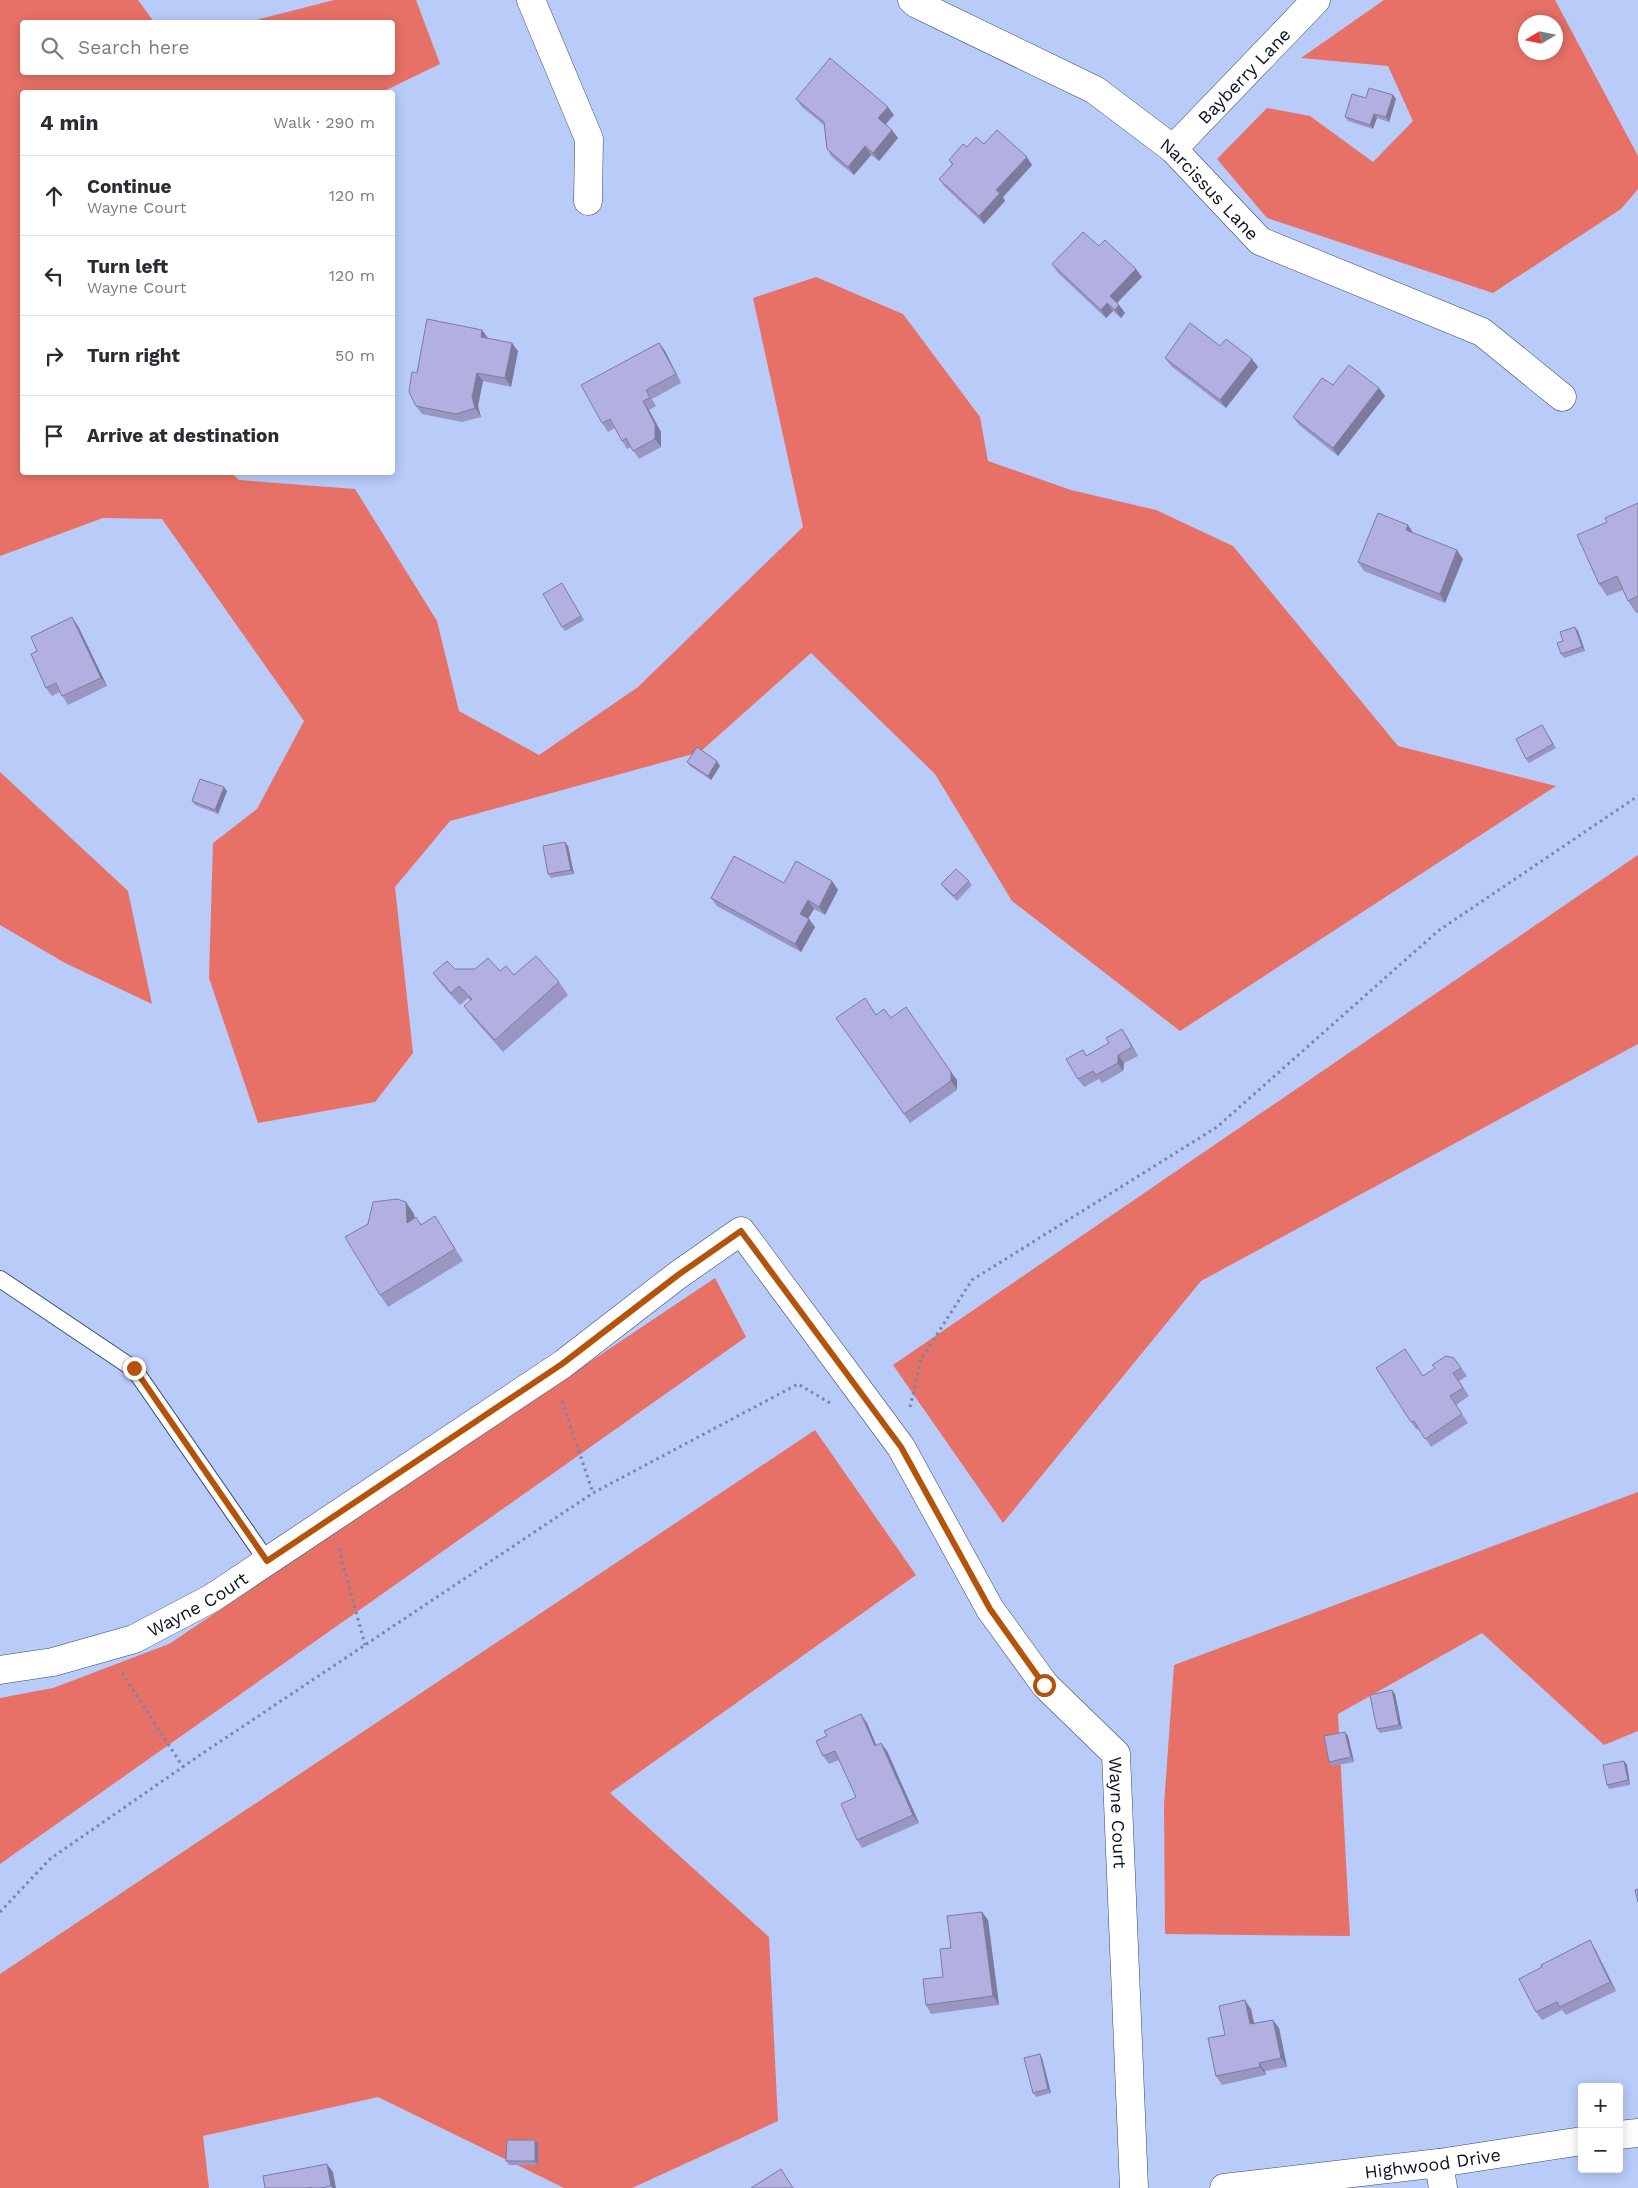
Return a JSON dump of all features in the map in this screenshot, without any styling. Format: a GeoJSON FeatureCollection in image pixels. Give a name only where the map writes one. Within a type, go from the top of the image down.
{"type":"FeatureCollection","features":[{"type":"Feature","properties":{"kind":"street"},"geometry":{"type":"LineString","coordinates":[[531,0],[589,139],[588,201]]}},
{"type":"Feature","properties":{"kind":"street","name":"Narcissus Lane"},"geometry":{"type":"LineString","coordinates":[[912,0],[1095,90],[1173,149],[1260,241],[1482,332],[1562,397]]}},
{"type":"Feature","properties":{"kind":"street","name":"Bayberry Lane"},"geometry":{"type":"LineString","coordinates":[[1173,149],[1316,0]]}},
{"type":"Feature","properties":{"kind":"street","name":"Wayne Court"},"geometry":{"type":"LineString","coordinates":[[0,1670],[53,1662],[134,1638],[203,1602],[552,1371],[678,1275],[741,1231],[901,1447],[990,1609],[1044,1685],[1116,1754],[1134,2188]]}},
{"type":"Feature","properties":{"kind":"street"},"geometry":{"type":"LineString","coordinates":[[1623,2134],[1638,2132]]}},
{"type":"Feature","properties":{"kind":"street","name":"Highwood Drive"},"geometry":{"type":"LineString","coordinates":[[1224,2188],[1441,2175],[1578,2142]]}},
{"type":"Feature","properties":{"kind":"lane"},"geometry":{"type":"LineString","coordinates":[[0,1279],[134,1368],[267,1561]]}},
{"type":"Feature","properties":{"kind":"path"},"geometry":{"type":"LineString","coordinates":[[552,1371],[593,1493]]}},
{"type":"Feature","properties":{"kind":"path"},"geometry":{"type":"LineString","coordinates":[[330,1518],[365,1645]]}},
{"type":"Feature","properties":{"kind":"path"},"geometry":{"type":"LineString","coordinates":[[106,1647],[183,1767]]}},
{"type":"Feature","properties":{"kind":"shaded area"},"geometry":{"type":"Polygon","coordinates":[[[0,0],[138,0],[153,20],[20,20],[20,75],[395,75],[395,20],[256,20],[334,0],[416,0],[440,64],[386,90],[20,90],[20,475],[233,475],[239,480],[355,489],[437,621],[459,711],[539,755],[638,687],[803,527],[753,298],[816,277],[903,314],[980,417],[988,461],[1071,490],[1156,510],[1233,546],[1398,746],[1556,786],[1180,1031],[1012,901],[935,774],[811,653],[700,752],[450,821],[395,887],[413,1053],[375,1102],[258,1123],[209,978],[213,843],[257,809],[304,721],[162,519],[103,518],[0,556],[0,0]]]}},
{"type":"Feature","properties":{"kind":"shaded area"},"geometry":{"type":"Polygon","coordinates":[[[1384,0],[1555,0],[1563,15],[1518,15],[1518,60],[1563,60],[1563,15],[1638,156],[1638,189],[1621,209],[1493,293],[1267,218],[1217,159],[1267,108],[1310,116],[1373,162],[1413,121],[1388,66],[1301,58],[1384,0]]]}},
{"type":"Feature","properties":{"kind":"shaded area"},"geometry":{"type":"Polygon","coordinates":[[[0,772],[128,891],[152,1004],[65,963],[0,925],[0,772]]]}},
{"type":"Feature","properties":{"kind":"shaded area"},"geometry":{"type":"Polygon","coordinates":[[[1638,855],[1638,1044],[1201,1281],[1003,1523],[893,1365],[1638,855]]]}},
{"type":"Feature","properties":{"kind":"shaded area"},"geometry":{"type":"Polygon","coordinates":[[[715,1278],[746,1337],[0,1864],[0,1698],[53,1688],[169,1644],[715,1278]]]}},
{"type":"Feature","properties":{"kind":"shaded area"},"geometry":{"type":"Polygon","coordinates":[[[815,1430],[916,1575],[610,1793],[769,1937],[778,2121],[632,2188],[564,2188],[378,2097],[203,2136],[209,2188],[0,2188],[0,1974],[815,1430]]]}},
{"type":"Feature","properties":{"kind":"shaded area"},"geometry":{"type":"Polygon","coordinates":[[[1638,1492],[1638,1731],[1604,1745],[1482,1633],[1338,1714],[1350,1936],[1165,1934],[1164,1805],[1174,1665],[1638,1492]]]}},
{"type":"Feature","properties":{"kind":"building"},"geometry":{"type":"Polygon","coordinates":[[[830,58],[888,107],[878,118],[892,130],[873,153],[865,146],[848,167],[827,149],[824,122],[796,99],[830,58]]]}},
{"type":"Feature","properties":{"kind":"building"},"geometry":{"type":"Polygon","coordinates":[[[1369,88],[1393,95],[1386,117],[1374,114],[1370,125],[1345,117],[1352,94],[1366,98],[1369,88]]]}},
{"type":"Feature","properties":{"kind":"building"},"geometry":{"type":"Polygon","coordinates":[[[997,130],[1027,157],[996,190],[1000,193],[979,216],[939,179],[953,164],[949,160],[963,144],[967,147],[976,137],[984,144],[997,130]]]}},
{"type":"Feature","properties":{"kind":"building"},"geometry":{"type":"Polygon","coordinates":[[[1083,232],[1099,246],[1105,240],[1136,269],[1110,296],[1119,305],[1115,310],[1107,303],[1101,310],[1052,264],[1083,232]]]}},
{"type":"Feature","properties":{"kind":"building"},"geometry":{"type":"Polygon","coordinates":[[[427,319],[482,330],[481,337],[512,343],[505,378],[477,373],[472,397],[475,408],[456,414],[416,406],[409,392],[412,372],[417,373],[427,319]]]}},
{"type":"Feature","properties":{"kind":"building"},"geometry":{"type":"Polygon","coordinates":[[[1190,323],[1220,346],[1226,339],[1252,359],[1220,400],[1165,358],[1190,323]]]}},
{"type":"Feature","properties":{"kind":"building"},"geometry":{"type":"Polygon","coordinates":[[[659,343],[676,374],[646,390],[650,398],[643,401],[655,424],[655,439],[633,451],[626,438],[622,441],[610,419],[602,423],[581,385],[659,343]]]}},
{"type":"Feature","properties":{"kind":"building"},"geometry":{"type":"Polygon","coordinates":[[[1349,365],[1379,388],[1333,448],[1293,417],[1322,378],[1333,385],[1349,365]]]}},
{"type":"Feature","properties":{"kind":"building"},"geometry":{"type":"Polygon","coordinates":[[[1638,503],[1638,596],[1628,601],[1617,576],[1599,584],[1577,535],[1607,522],[1605,518],[1638,503]]]}},
{"type":"Feature","properties":{"kind":"building"},"geometry":{"type":"Polygon","coordinates":[[[1378,513],[1408,525],[1406,530],[1457,550],[1440,594],[1358,562],[1378,513]]]}},
{"type":"Feature","properties":{"kind":"building"},"geometry":{"type":"Polygon","coordinates":[[[562,583],[581,616],[562,627],[543,594],[562,583]]]}},
{"type":"Feature","properties":{"kind":"building"},"geometry":{"type":"Polygon","coordinates":[[[72,617],[101,678],[62,696],[56,683],[46,688],[31,654],[37,651],[31,637],[72,617]]]}},
{"type":"Feature","properties":{"kind":"building"},"geometry":{"type":"Polygon","coordinates":[[[1575,627],[1582,647],[1561,654],[1557,643],[1563,641],[1560,632],[1575,627]]]}},
{"type":"Feature","properties":{"kind":"building"},"geometry":{"type":"Polygon","coordinates":[[[1542,725],[1553,744],[1526,759],[1516,739],[1542,725]]]}},
{"type":"Feature","properties":{"kind":"building"},"geometry":{"type":"Polygon","coordinates":[[[697,747],[717,761],[708,776],[687,762],[697,747]]]}},
{"type":"Feature","properties":{"kind":"building"},"geometry":{"type":"Polygon","coordinates":[[[200,779],[224,787],[215,810],[192,801],[200,779]]]}},
{"type":"Feature","properties":{"kind":"building"},"geometry":{"type":"Polygon","coordinates":[[[565,842],[571,870],[548,874],[543,846],[565,842]]]}},
{"type":"Feature","properties":{"kind":"building"},"geometry":{"type":"Polygon","coordinates":[[[734,856],[784,883],[796,861],[832,881],[819,907],[808,900],[800,914],[809,919],[795,944],[711,898],[734,856]]]}},
{"type":"Feature","properties":{"kind":"building"},"geometry":{"type":"Polygon","coordinates":[[[956,869],[969,881],[954,896],[941,884],[956,869]]]}},
{"type":"Feature","properties":{"kind":"building"},"geometry":{"type":"Polygon","coordinates":[[[536,956],[559,982],[495,1040],[464,1006],[472,999],[459,986],[451,993],[433,973],[447,961],[455,969],[475,969],[488,958],[500,971],[506,966],[514,975],[536,956]]]}},
{"type":"Feature","properties":{"kind":"building"},"geometry":{"type":"Polygon","coordinates":[[[865,998],[876,1015],[884,1009],[891,1018],[906,1007],[951,1072],[951,1081],[904,1114],[836,1018],[865,998]]]}},
{"type":"Feature","properties":{"kind":"building"},"geometry":{"type":"Polygon","coordinates":[[[1122,1029],[1132,1047],[1118,1055],[1118,1063],[1096,1075],[1093,1071],[1078,1079],[1066,1059],[1083,1050],[1086,1056],[1109,1043],[1106,1038],[1122,1029]]]}},
{"type":"Feature","properties":{"kind":"building"},"geometry":{"type":"Polygon","coordinates":[[[397,1199],[406,1202],[407,1223],[416,1217],[421,1225],[435,1216],[455,1249],[380,1295],[345,1237],[368,1224],[373,1202],[397,1199]]]}},
{"type":"Feature","properties":{"kind":"building"},"geometry":{"type":"Polygon","coordinates":[[[1405,1349],[1423,1376],[1435,1368],[1432,1365],[1446,1356],[1454,1358],[1461,1368],[1453,1373],[1463,1388],[1450,1396],[1462,1414],[1425,1439],[1414,1421],[1411,1422],[1376,1368],[1405,1349]]]}},
{"type":"Feature","properties":{"kind":"building"},"geometry":{"type":"Polygon","coordinates":[[[1392,1690],[1399,1725],[1377,1729],[1370,1695],[1392,1690]]]}},
{"type":"Feature","properties":{"kind":"building"},"geometry":{"type":"Polygon","coordinates":[[[861,1714],[875,1746],[881,1743],[913,1815],[857,1840],[841,1804],[856,1797],[835,1751],[823,1756],[816,1741],[827,1736],[824,1731],[861,1714]]]}},
{"type":"Feature","properties":{"kind":"building"},"geometry":{"type":"Polygon","coordinates":[[[1345,1732],[1351,1757],[1329,1762],[1324,1736],[1345,1732]]]}},
{"type":"Feature","properties":{"kind":"building"},"geometry":{"type":"Polygon","coordinates":[[[1624,1761],[1628,1780],[1607,1785],[1603,1765],[1624,1761]]]}},
{"type":"Feature","properties":{"kind":"building"},"geometry":{"type":"Polygon","coordinates":[[[1638,1889],[1638,1902],[1635,1890],[1638,1889]]]}},
{"type":"Feature","properties":{"kind":"building"},"geometry":{"type":"Polygon","coordinates":[[[982,1912],[993,1996],[926,2005],[923,1979],[943,1977],[940,1949],[951,1948],[947,1916],[982,1912]]]}},
{"type":"Feature","properties":{"kind":"building"},"geometry":{"type":"Polygon","coordinates":[[[1590,1940],[1610,1982],[1560,2007],[1557,2002],[1536,2012],[1519,1979],[1542,1967],[1541,1965],[1590,1940]]]}},
{"type":"Feature","properties":{"kind":"building"},"geometry":{"type":"Polygon","coordinates":[[[1245,2000],[1250,2024],[1273,2020],[1281,2058],[1259,2063],[1260,2067],[1216,2076],[1208,2038],[1225,2035],[1219,2006],[1245,2000]]]}},
{"type":"Feature","properties":{"kind":"building"},"geometry":{"type":"Polygon","coordinates":[[[1040,2054],[1048,2089],[1033,2093],[1024,2058],[1040,2054]]]}},
{"type":"Feature","properties":{"kind":"building"},"geometry":{"type":"Polygon","coordinates":[[[507,2140],[535,2140],[535,2161],[506,2161],[507,2140]]]}},
{"type":"Feature","properties":{"kind":"building"},"geometry":{"type":"Polygon","coordinates":[[[327,2164],[331,2186],[321,2188],[265,2188],[263,2176],[327,2164]]]}},
{"type":"Feature","properties":{"kind":"building"},"geometry":{"type":"Polygon","coordinates":[[[781,2169],[793,2188],[751,2188],[781,2169]]]}},
{"type":"Feature","properties":{"kind":"route"},"geometry":{"type":"LineString","coordinates":[[134,1368],[267,1561],[562,1364],[678,1275],[741,1231],[901,1447],[925,1494],[990,1609],[1044,1685]]}}]}
